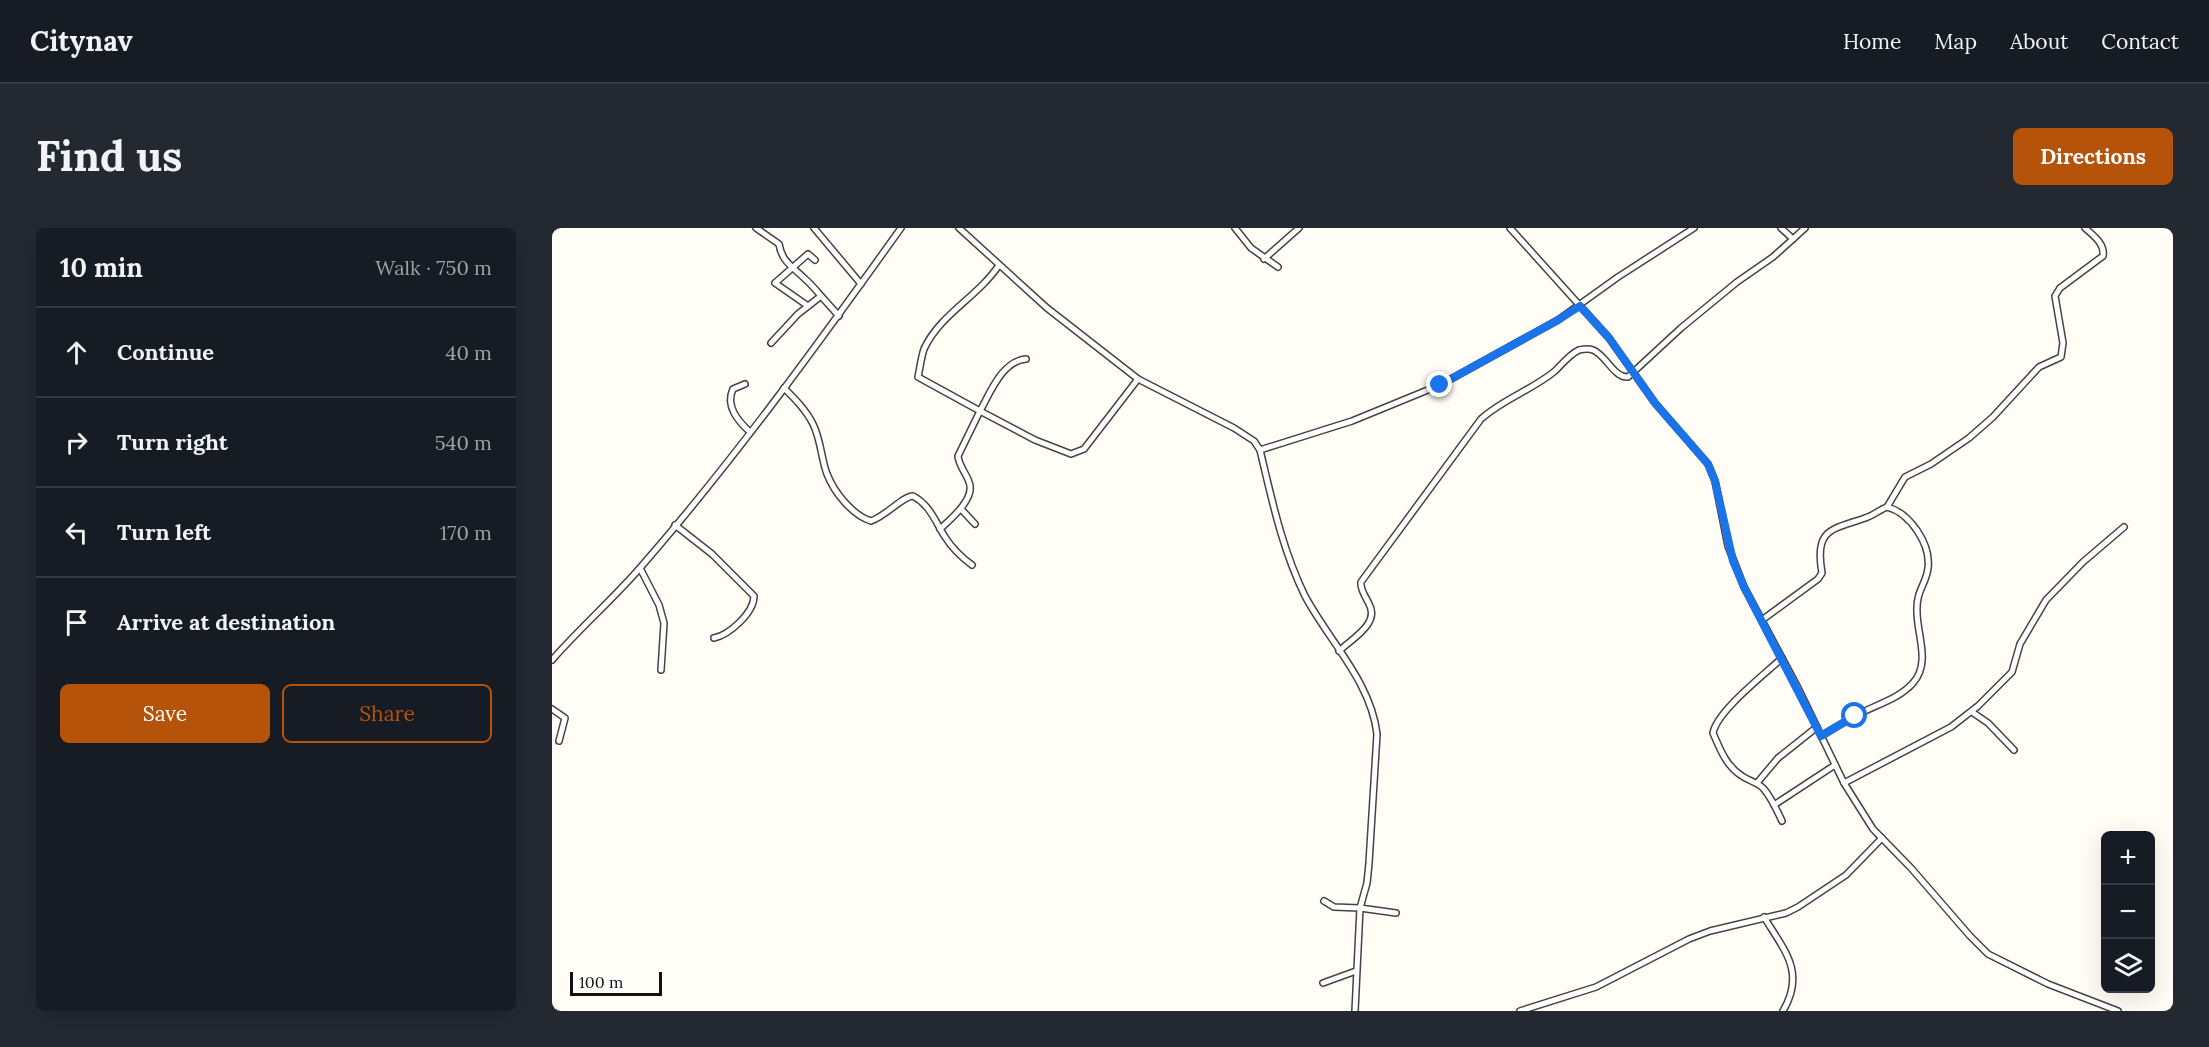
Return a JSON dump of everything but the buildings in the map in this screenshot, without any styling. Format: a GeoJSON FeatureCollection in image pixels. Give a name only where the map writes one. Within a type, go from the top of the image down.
{"type":"FeatureCollection","features":[{"type":"Feature","properties":{"kind":"street"},"geometry":{"type":"LineString","coordinates":[[756,228],[778,244],[786,263],[839,316]]}},
{"type":"Feature","properties":{"kind":"street"},"geometry":{"type":"LineString","coordinates":[[814,228],[861,284]]}},
{"type":"Feature","properties":{"kind":"street"},"geometry":{"type":"LineString","coordinates":[[552,660],[640,568],[675,525],[839,316],[901,228]]}},
{"type":"Feature","properties":{"kind":"street"},"geometry":{"type":"LineString","coordinates":[[959,228],[1047,308],[1138,379],[1234,428],[1254,441],[1260,450],[1285,548],[1307,598],[1370,703],[1375,718],[1377,734],[1369,863],[1360,908],[1355,1011]]}},
{"type":"Feature","properties":{"kind":"street"},"geometry":{"type":"LineString","coordinates":[[1235,228],[1251,248],[1278,267]]}},
{"type":"Feature","properties":{"kind":"street"},"geometry":{"type":"LineString","coordinates":[[1264,259],[1299,228]]}},
{"type":"Feature","properties":{"kind":"street"},"geometry":{"type":"LineString","coordinates":[[1510,228],[1609,338],[1655,403],[1708,464],[1715,481],[1733,561],[1744,587],[1835,765],[1859,808],[1882,838],[1988,954],[2048,984],[2118,1011]]}},
{"type":"Feature","properties":{"kind":"street"},"geometry":{"type":"LineString","coordinates":[[1260,450],[1353,421],[1440,385],[1558,320],[1612,281],[1694,228]]}},
{"type":"Feature","properties":{"kind":"street"},"geometry":{"type":"LineString","coordinates":[[1781,228],[1793,239]]}},
{"type":"Feature","properties":{"kind":"street"},"geometry":{"type":"LineString","coordinates":[[1339,651],[1372,620],[1373,611],[1361,587],[1361,582],[1481,419],[1494,407],[1527,390],[1580,350],[1587,349],[1597,352],[1622,377],[1628,377],[1681,328],[1805,228]]}},
{"type":"Feature","properties":{"kind":"street"},"geometry":{"type":"LineString","coordinates":[[1762,620],[1818,579],[1822,573],[1819,555],[1822,543],[1832,530],[1842,524],[1863,519],[1887,507],[1905,477],[1931,464],[1969,438],[1999,411],[2039,367],[2061,357],[2063,343],[2055,296],[2060,288],[2103,256],[2104,251],[2085,228]]}},
{"type":"Feature","properties":{"kind":"street"},"geometry":{"type":"LineString","coordinates":[[808,306],[775,283],[808,254],[815,260]]}},
{"type":"Feature","properties":{"kind":"street"},"geometry":{"type":"LineString","coordinates":[[999,265],[981,288],[953,312],[932,336],[923,352],[918,377],[1035,440],[1061,451],[1076,453],[1084,449],[1138,379]]}},
{"type":"Feature","properties":{"kind":"street"},"geometry":{"type":"LineString","coordinates":[[771,343],[821,296]]}},
{"type":"Feature","properties":{"kind":"street"},"geometry":{"type":"LineString","coordinates":[[940,529],[961,509],[971,488],[958,456],[980,411],[1008,366],[1018,359],[1026,359]]}},
{"type":"Feature","properties":{"kind":"street"},"geometry":{"type":"LineString","coordinates":[[745,384],[733,389],[730,399],[739,421],[750,432]]}},
{"type":"Feature","properties":{"kind":"street"},"geometry":{"type":"LineString","coordinates":[[784,388],[806,412],[814,425],[828,476],[848,505],[871,521],[893,510],[906,497],[913,496],[928,507],[954,549],[972,565]]}},
{"type":"Feature","properties":{"kind":"street"},"geometry":{"type":"LineString","coordinates":[[1821,736],[1902,692],[1913,683],[1922,666],[1917,595],[1928,570],[1928,559],[1920,538],[1906,517],[1887,507]]}},
{"type":"Feature","properties":{"kind":"street"},"geometry":{"type":"LineString","coordinates":[[961,509],[975,524]]}},
{"type":"Feature","properties":{"kind":"street"},"geometry":{"type":"LineString","coordinates":[[675,525],[712,554],[754,596],[754,603],[742,619],[724,635],[714,638]]}},
{"type":"Feature","properties":{"kind":"street"},"geometry":{"type":"LineString","coordinates":[[1845,783],[1951,728],[1972,712],[2012,672],[2020,644],[2046,600],[2083,562],[2124,526]]}},
{"type":"Feature","properties":{"kind":"street"},"geometry":{"type":"LineString","coordinates":[[640,568],[659,604],[664,623],[661,670]]}},
{"type":"Feature","properties":{"kind":"street"},"geometry":{"type":"LineString","coordinates":[[1782,658],[1728,708],[1713,730],[1723,757],[1732,769],[1764,789],[1782,821]]}},
{"type":"Feature","properties":{"kind":"street"},"geometry":{"type":"LineString","coordinates":[[552,709],[565,718],[559,741]]}},
{"type":"Feature","properties":{"kind":"street"},"geometry":{"type":"LineString","coordinates":[[1972,712],[1988,723],[2014,750]]}},
{"type":"Feature","properties":{"kind":"street"},"geometry":{"type":"LineString","coordinates":[[1757,783],[1778,758],[1817,727]]}},
{"type":"Feature","properties":{"kind":"street"},"geometry":{"type":"LineString","coordinates":[[1774,805],[1835,765]]}},
{"type":"Feature","properties":{"kind":"street"},"geometry":{"type":"LineString","coordinates":[[1520,1011],[1596,987],[1700,935],[1786,913],[1809,902],[1846,874],[1882,838]]}},
{"type":"Feature","properties":{"kind":"street"},"geometry":{"type":"LineString","coordinates":[[1324,901],[1334,908],[1360,908],[1396,913]]}},
{"type":"Feature","properties":{"kind":"street"},"geometry":{"type":"LineString","coordinates":[[1764,917],[1791,965],[1793,993],[1783,1011]]}},
{"type":"Feature","properties":{"kind":"street"},"geometry":{"type":"LineString","coordinates":[[1323,983],[1356,971]]}},
{"type":"Feature","properties":{"kind":"route"},"geometry":{"type":"LineString","coordinates":[[1440,385],[1580,306],[1609,338],[1655,403],[1708,464],[1715,481],[1733,561],[1744,587],[1821,736],[1855,716]]}}]}
